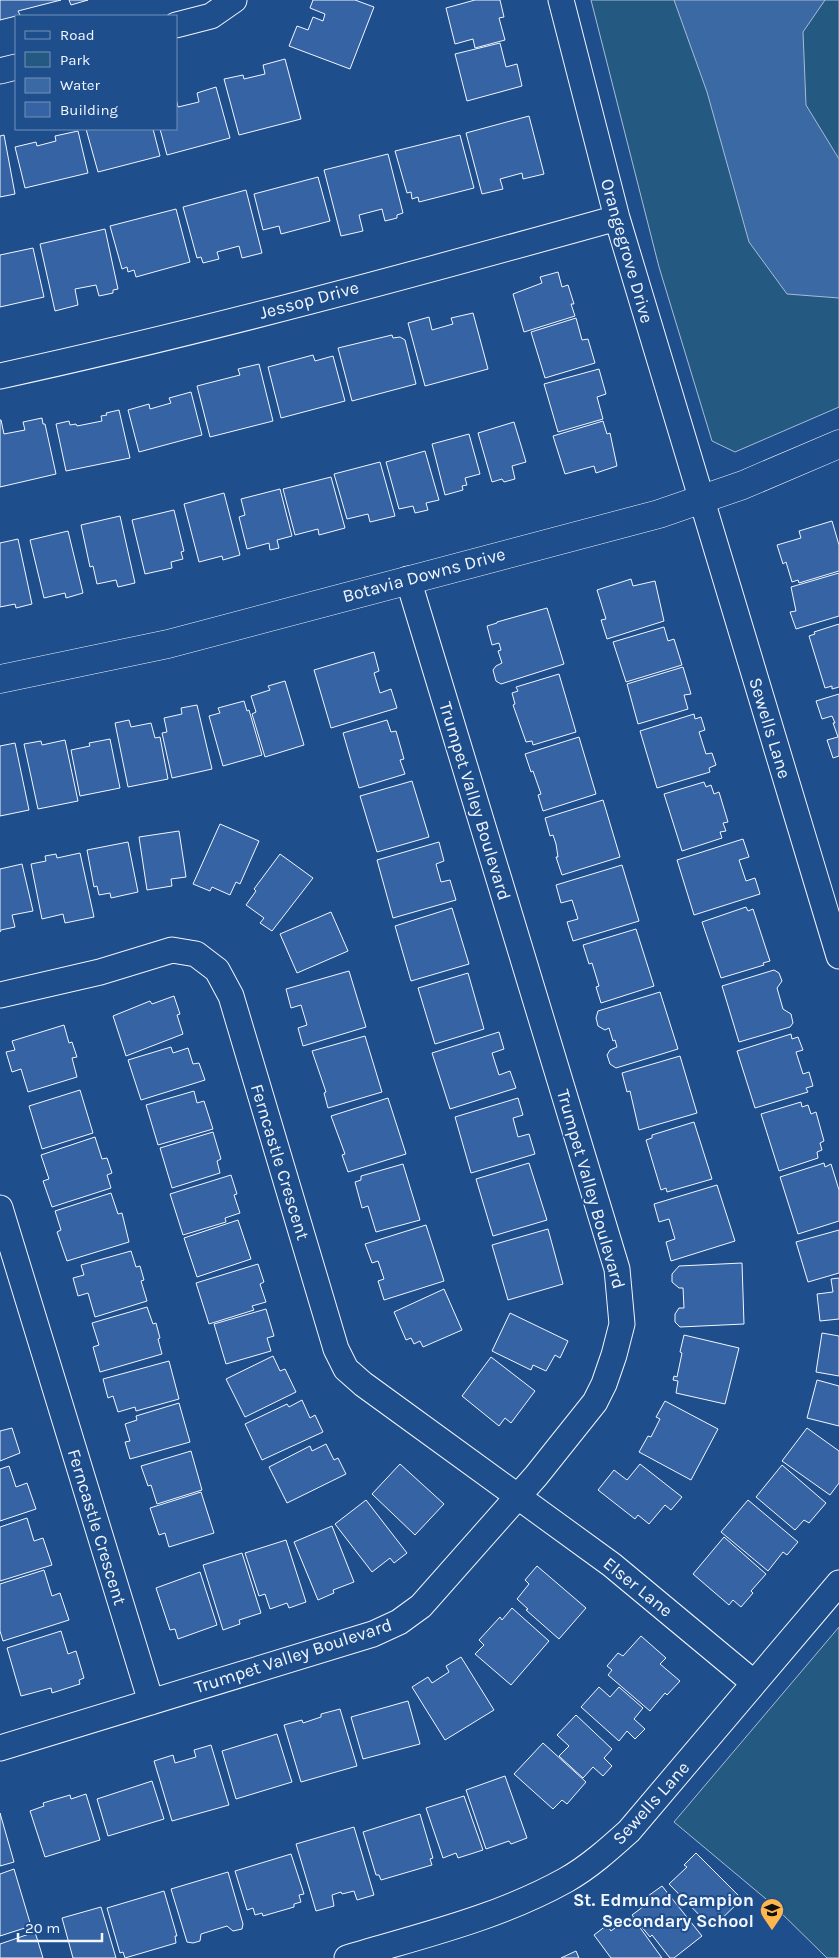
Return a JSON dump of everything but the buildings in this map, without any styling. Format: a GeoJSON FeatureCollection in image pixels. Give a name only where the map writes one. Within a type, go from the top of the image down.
{"type":"FeatureCollection","features":[{"type":"Feature","properties":{"kind":"street"},"geometry":{"type":"LineString","coordinates":[[178,24],[211,16],[234,0]]}},
{"type":"Feature","properties":{"kind":"street","name":"Orangegrove Drive"},"geometry":{"type":"LineString","coordinates":[[561,0],[617,218],[701,500]]}},
{"type":"Feature","properties":{"kind":"street"},"geometry":{"type":"LineString","coordinates":[[0,71],[15,67]]}},
{"type":"Feature","properties":{"kind":"street","name":"Jessop Drive"},"geometry":{"type":"LineString","coordinates":[[0,376],[146,343],[256,315],[617,218]]}},
{"type":"Feature","properties":{"kind":"street","name":"Botavia Downs Drive"},"geometry":{"type":"LineString","coordinates":[[0,679],[168,644],[659,514],[743,485],[839,444]]}},
{"type":"Feature","properties":{"kind":"street","name":"Sewells Lane"},"geometry":{"type":"LineString","coordinates":[[701,500],[839,956]]}},
{"type":"Feature","properties":{"kind":"street","name":"Trumpet Valley Boulevard"},"geometry":{"type":"LineString","coordinates":[[0,1748],[373,1634],[399,1622],[421,1606],[536,1476],[595,1402],[604,1384],[622,1324],[621,1297],[615,1261],[408,579]]}},
{"type":"Feature","properties":{"kind":"street","name":"Ferncastle Crescent"},"geometry":{"type":"LineString","coordinates":[[0,994],[100,972],[172,950],[196,954],[218,970],[231,996],[336,1349],[346,1369],[363,1384],[517,1496]]}},
{"type":"Feature","properties":{"kind":"street","name":"Ferncastle Crescent"},"geometry":{"type":"LineString","coordinates":[[0,1208],[151,1702]]}},
{"type":"Feature","properties":{"kind":"street","name":"Elser Lane"},"geometry":{"type":"LineString","coordinates":[[517,1496],[612,1565],[754,1683]]}},
{"type":"Feature","properties":{"kind":"street","name":"Sewells Lane"},"geometry":{"type":"LineString","coordinates":[[347,1958],[499,1912],[533,1898],[568,1880],[596,1860],[629,1831],[839,1583]]}},
{"type":"Feature","properties":{"kind":"green space"},"geometry":{"type":"Polygon","coordinates":[[[591,0],[839,0],[839,407],[735,452],[712,441],[659,267],[591,0]]]}},
{"type":"Feature","properties":{"kind":"green space"},"geometry":{"type":"Polygon","coordinates":[[[839,1627],[839,1958],[827,1958],[772,1904],[674,1822],[839,1627]]]}},
{"type":"Feature","properties":{"kind":"water"},"geometry":{"type":"Polygon","coordinates":[[[674,0],[825,0],[803,32],[806,105],[839,159],[839,298],[787,294],[749,242],[707,92],[674,0]]]}},
{"type":"Feature","properties":{"kind":"place","name":"St. Edmund Campion Secondary School"},"geometry":{"type":"Point","coordinates":[772,1931]}}]}
